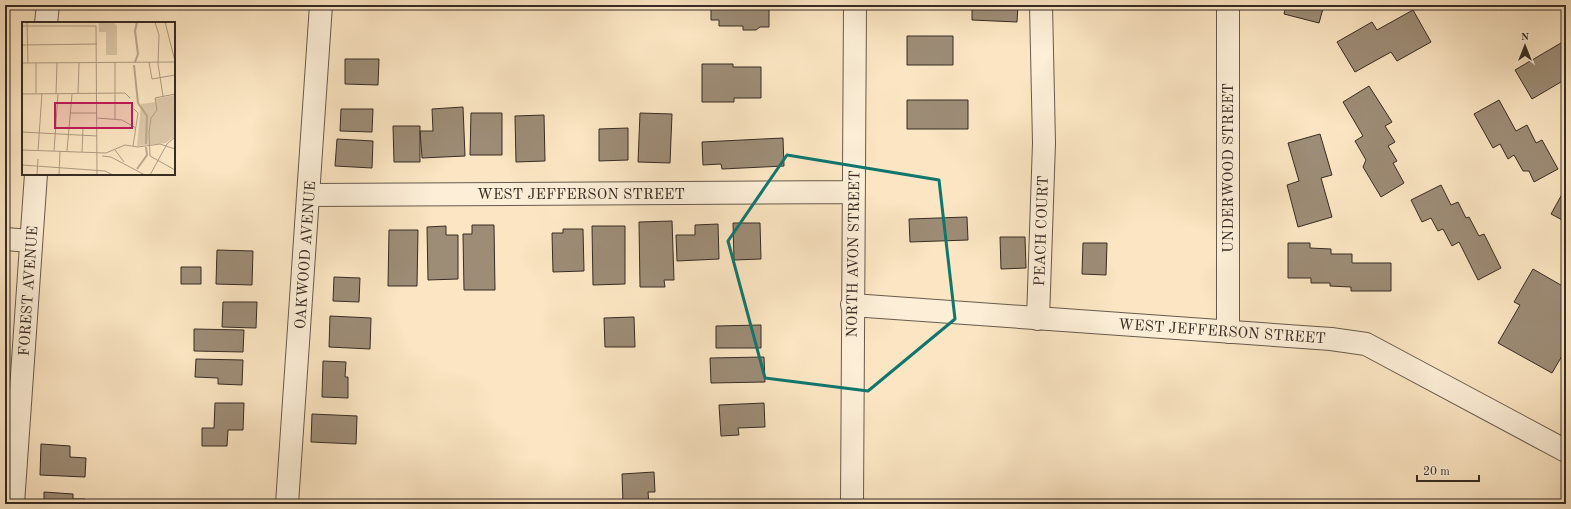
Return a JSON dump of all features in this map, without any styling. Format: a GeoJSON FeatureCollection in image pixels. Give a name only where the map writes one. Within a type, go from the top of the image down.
{"type":"FeatureCollection","features":[{"type":"Feature","properties":{"kind":"street"},"geometry":{"type":"LineString","coordinates":[[46,22],[48,5]]}},
{"type":"Feature","properties":{"kind":"street","name":"OAKWOOD AVENUE"},"geometry":{"type":"LineString","coordinates":[[287,504],[321,5]]}},
{"type":"Feature","properties":{"kind":"street","name":"NORTH AVON STREET"},"geometry":{"type":"LineString","coordinates":[[852,504],[855,5]]}},
{"type":"Feature","properties":{"kind":"street","name":"PEACH COURT"},"geometry":{"type":"LineString","coordinates":[[1038,319],[1044,143],[1041,5]]}},
{"type":"Feature","properties":{"kind":"street","name":"UNDERWOOD STREET"},"geometry":{"type":"LineString","coordinates":[[1228,5],[1228,332]]}},
{"type":"Feature","properties":{"kind":"street","name":"FOREST AVENUE"},"geometry":{"type":"LineString","coordinates":[[13,504],[36,175]]}},
{"type":"Feature","properties":{"kind":"street","name":"WEST JEFFERSON STREET"},"geometry":{"type":"LineString","coordinates":[[309,195],[854,192]]}},
{"type":"Feature","properties":{"kind":"street"},"geometry":{"type":"LineString","coordinates":[[5,239],[31,241]]}},
{"type":"Feature","properties":{"kind":"street","name":"WEST JEFFERSON STREET"},"geometry":{"type":"LineString","coordinates":[[852,305],[1331,339],[1366,344],[1566,451]]}},
{"type":"Feature","properties":{"kind":"highlighted area"},"geometry":{"type":"Polygon","coordinates":[[[787,155],[939,180],[955,319],[868,391],[765,378],[728,241],[787,155]]]}},
{"type":"Feature","properties":{"kind":"building"},"geometry":{"type":"Polygon","coordinates":[[[711,5],[769,5],[769,27],[760,27],[756,30],[743,30],[743,26],[719,26],[719,20],[711,20],[711,5]]]}},
{"type":"Feature","properties":{"kind":"building"},"geometry":{"type":"Polygon","coordinates":[[[972,5],[1018,5],[1017,22],[972,20],[972,5]]]}},
{"type":"Feature","properties":{"kind":"building"},"geometry":{"type":"Polygon","coordinates":[[[1286,5],[1324,5],[1319,23],[1284,14],[1286,5]]]}},
{"type":"Feature","properties":{"kind":"building"},"geometry":{"type":"Polygon","coordinates":[[[1498,5],[1511,5],[1501,10],[1498,5]]]}},
{"type":"Feature","properties":{"kind":"building"},"geometry":{"type":"Polygon","coordinates":[[[1413,10],[1431,42],[1397,61],[1391,52],[1355,72],[1337,42],[1372,22],[1377,30],[1413,10]]]}},
{"type":"Feature","properties":{"kind":"building"},"geometry":{"type":"Polygon","coordinates":[[[907,36],[953,36],[953,65],[907,65],[907,36]]]}},
{"type":"Feature","properties":{"kind":"building"},"geometry":{"type":"Polygon","coordinates":[[[1566,40],[1566,79],[1532,99],[1515,70],[1566,40]]]}},
{"type":"Feature","properties":{"kind":"building"},"geometry":{"type":"Polygon","coordinates":[[[345,59],[379,59],[378,85],[345,84],[345,59]]]}},
{"type":"Feature","properties":{"kind":"building"},"geometry":{"type":"Polygon","coordinates":[[[702,64],[733,64],[733,67],[761,67],[761,98],[734,98],[734,102],[702,102],[702,64]]]}},
{"type":"Feature","properties":{"kind":"building"},"geometry":{"type":"Polygon","coordinates":[[[1369,86],[1392,122],[1385,126],[1395,142],[1388,146],[1397,161],[1393,163],[1404,183],[1381,197],[1363,167],[1366,160],[1355,141],[1363,136],[1343,102],[1369,86]]]}},
{"type":"Feature","properties":{"kind":"building"},"geometry":{"type":"Polygon","coordinates":[[[907,100],[968,100],[968,129],[907,129],[907,100]]]}},
{"type":"Feature","properties":{"kind":"building"},"geometry":{"type":"Polygon","coordinates":[[[1499,100],[1516,131],[1527,125],[1536,143],[1542,140],[1558,169],[1534,182],[1529,171],[1523,171],[1514,155],[1508,159],[1500,144],[1493,148],[1474,114],[1499,100]]]}},
{"type":"Feature","properties":{"kind":"building"},"geometry":{"type":"Polygon","coordinates":[[[463,107],[465,156],[422,158],[420,131],[433,131],[432,109],[463,107]]]}},
{"type":"Feature","properties":{"kind":"building"},"geometry":{"type":"Polygon","coordinates":[[[341,109],[373,109],[372,132],[340,131],[341,109]]]}},
{"type":"Feature","properties":{"kind":"building"},"geometry":{"type":"Polygon","coordinates":[[[471,113],[502,113],[502,155],[470,155],[471,113]]]}},
{"type":"Feature","properties":{"kind":"building"},"geometry":{"type":"Polygon","coordinates":[[[640,113],[672,114],[670,163],[638,162],[640,113]]]}},
{"type":"Feature","properties":{"kind":"building"},"geometry":{"type":"Polygon","coordinates":[[[544,115],[545,161],[516,162],[515,116],[544,115]]]}},
{"type":"Feature","properties":{"kind":"building"},"geometry":{"type":"Polygon","coordinates":[[[393,126],[420,126],[420,162],[394,162],[393,126]]]}},
{"type":"Feature","properties":{"kind":"building"},"geometry":{"type":"Polygon","coordinates":[[[628,128],[628,160],[599,161],[599,129],[628,128]]]}},
{"type":"Feature","properties":{"kind":"building"},"geometry":{"type":"Polygon","coordinates":[[[1320,134],[1332,175],[1321,178],[1332,217],[1298,227],[1287,185],[1299,181],[1288,143],[1320,134]]]}},
{"type":"Feature","properties":{"kind":"building"},"geometry":{"type":"Polygon","coordinates":[[[783,138],[784,166],[722,169],[721,164],[703,165],[702,142],[783,138]]]}},
{"type":"Feature","properties":{"kind":"building"},"geometry":{"type":"Polygon","coordinates":[[[337,139],[373,141],[372,168],[335,166],[337,139]]]}},
{"type":"Feature","properties":{"kind":"building"},"geometry":{"type":"Polygon","coordinates":[[[1441,185],[1451,205],[1458,202],[1466,218],[1469,217],[1479,236],[1484,234],[1501,268],[1478,280],[1459,242],[1452,246],[1443,229],[1438,231],[1431,218],[1422,222],[1411,200],[1441,185]]]}},
{"type":"Feature","properties":{"kind":"building"},"geometry":{"type":"Polygon","coordinates":[[[1566,187],[1566,222],[1551,214],[1566,187]]]}},
{"type":"Feature","properties":{"kind":"building"},"geometry":{"type":"Polygon","coordinates":[[[967,217],[968,240],[910,242],[909,219],[967,217]]]}},
{"type":"Feature","properties":{"kind":"building"},"geometry":{"type":"Polygon","coordinates":[[[672,221],[674,280],[664,280],[665,287],[640,287],[639,222],[672,221]]]}},
{"type":"Feature","properties":{"kind":"building"},"geometry":{"type":"Polygon","coordinates":[[[733,223],[760,223],[761,259],[734,260],[733,223]]]}},
{"type":"Feature","properties":{"kind":"building"},"geometry":{"type":"Polygon","coordinates":[[[718,224],[719,259],[677,261],[676,235],[695,235],[695,225],[718,224]]]}},
{"type":"Feature","properties":{"kind":"building"},"geometry":{"type":"Polygon","coordinates":[[[472,225],[494,225],[495,290],[464,290],[463,234],[472,234],[472,225]]]}},
{"type":"Feature","properties":{"kind":"building"},"geometry":{"type":"Polygon","coordinates":[[[446,226],[446,235],[458,235],[458,279],[428,280],[427,227],[446,226]]]}},
{"type":"Feature","properties":{"kind":"building"},"geometry":{"type":"Polygon","coordinates":[[[592,226],[625,226],[625,284],[593,285],[592,226]]]}},
{"type":"Feature","properties":{"kind":"building"},"geometry":{"type":"Polygon","coordinates":[[[563,229],[583,229],[584,271],[553,272],[552,233],[563,233],[563,229]]]}},
{"type":"Feature","properties":{"kind":"building"},"geometry":{"type":"Polygon","coordinates":[[[389,230],[418,230],[417,286],[388,286],[389,230]]]}},
{"type":"Feature","properties":{"kind":"building"},"geometry":{"type":"Polygon","coordinates":[[[1000,237],[1025,237],[1026,268],[1001,269],[1000,237]]]}},
{"type":"Feature","properties":{"kind":"building"},"geometry":{"type":"Polygon","coordinates":[[[1083,243],[1107,243],[1106,275],[1082,274],[1083,243]]]}},
{"type":"Feature","properties":{"kind":"building"},"geometry":{"type":"Polygon","coordinates":[[[1288,243],[1310,243],[1310,248],[1331,249],[1331,254],[1352,254],[1352,263],[1391,263],[1391,291],[1351,291],[1351,287],[1330,286],[1330,283],[1311,283],[1311,278],[1288,278],[1288,243]]]}},
{"type":"Feature","properties":{"kind":"building"},"geometry":{"type":"Polygon","coordinates":[[[217,250],[253,251],[252,285],[216,284],[217,250]]]}},
{"type":"Feature","properties":{"kind":"building"},"geometry":{"type":"Polygon","coordinates":[[[181,267],[201,267],[201,284],[181,284],[181,267]]]}},
{"type":"Feature","properties":{"kind":"building"},"geometry":{"type":"Polygon","coordinates":[[[1533,269],[1566,288],[1566,349],[1552,373],[1498,343],[1520,305],[1514,302],[1533,269]]]}},
{"type":"Feature","properties":{"kind":"building"},"geometry":{"type":"Polygon","coordinates":[[[334,277],[360,278],[359,302],[333,301],[334,277]]]}},
{"type":"Feature","properties":{"kind":"building"},"geometry":{"type":"Polygon","coordinates":[[[223,302],[257,302],[256,328],[222,327],[223,302]]]}},
{"type":"Feature","properties":{"kind":"building"},"geometry":{"type":"Polygon","coordinates":[[[330,316],[371,318],[370,349],[329,347],[330,316]]]}},
{"type":"Feature","properties":{"kind":"building"},"geometry":{"type":"Polygon","coordinates":[[[634,317],[635,347],[605,347],[604,318],[634,317]]]}},
{"type":"Feature","properties":{"kind":"building"},"geometry":{"type":"Polygon","coordinates":[[[761,325],[761,348],[716,348],[716,326],[761,325]]]}},
{"type":"Feature","properties":{"kind":"building"},"geometry":{"type":"Polygon","coordinates":[[[194,329],[244,330],[243,352],[194,351],[194,329]]]}},
{"type":"Feature","properties":{"kind":"building"},"geometry":{"type":"Polygon","coordinates":[[[764,357],[765,382],[711,383],[710,358],[764,357]]]}},
{"type":"Feature","properties":{"kind":"building"},"geometry":{"type":"Polygon","coordinates":[[[196,359],[243,360],[242,385],[218,384],[218,378],[195,377],[196,359]]]}},
{"type":"Feature","properties":{"kind":"building"},"geometry":{"type":"Polygon","coordinates":[[[323,361],[346,362],[345,377],[348,377],[348,398],[322,397],[323,361]]]}},
{"type":"Feature","properties":{"kind":"building"},"geometry":{"type":"Polygon","coordinates":[[[215,403],[244,403],[243,430],[228,430],[227,446],[202,446],[202,428],[214,428],[215,403]]]}},
{"type":"Feature","properties":{"kind":"building"},"geometry":{"type":"Polygon","coordinates":[[[764,403],[765,427],[738,428],[739,435],[721,436],[719,405],[764,403]]]}},
{"type":"Feature","properties":{"kind":"building"},"geometry":{"type":"Polygon","coordinates":[[[312,414],[357,416],[356,444],[311,442],[312,414]]]}},
{"type":"Feature","properties":{"kind":"building"},"geometry":{"type":"Polygon","coordinates":[[[41,444],[70,446],[70,457],[86,458],[85,477],[40,475],[41,444]]]}},
{"type":"Feature","properties":{"kind":"building"},"geometry":{"type":"Polygon","coordinates":[[[654,472],[655,492],[648,492],[649,504],[623,504],[622,474],[654,472]]]}},
{"type":"Feature","properties":{"kind":"building"},"geometry":{"type":"Polygon","coordinates":[[[44,492],[73,494],[73,499],[85,499],[85,504],[44,504],[44,492]]]}}]}
